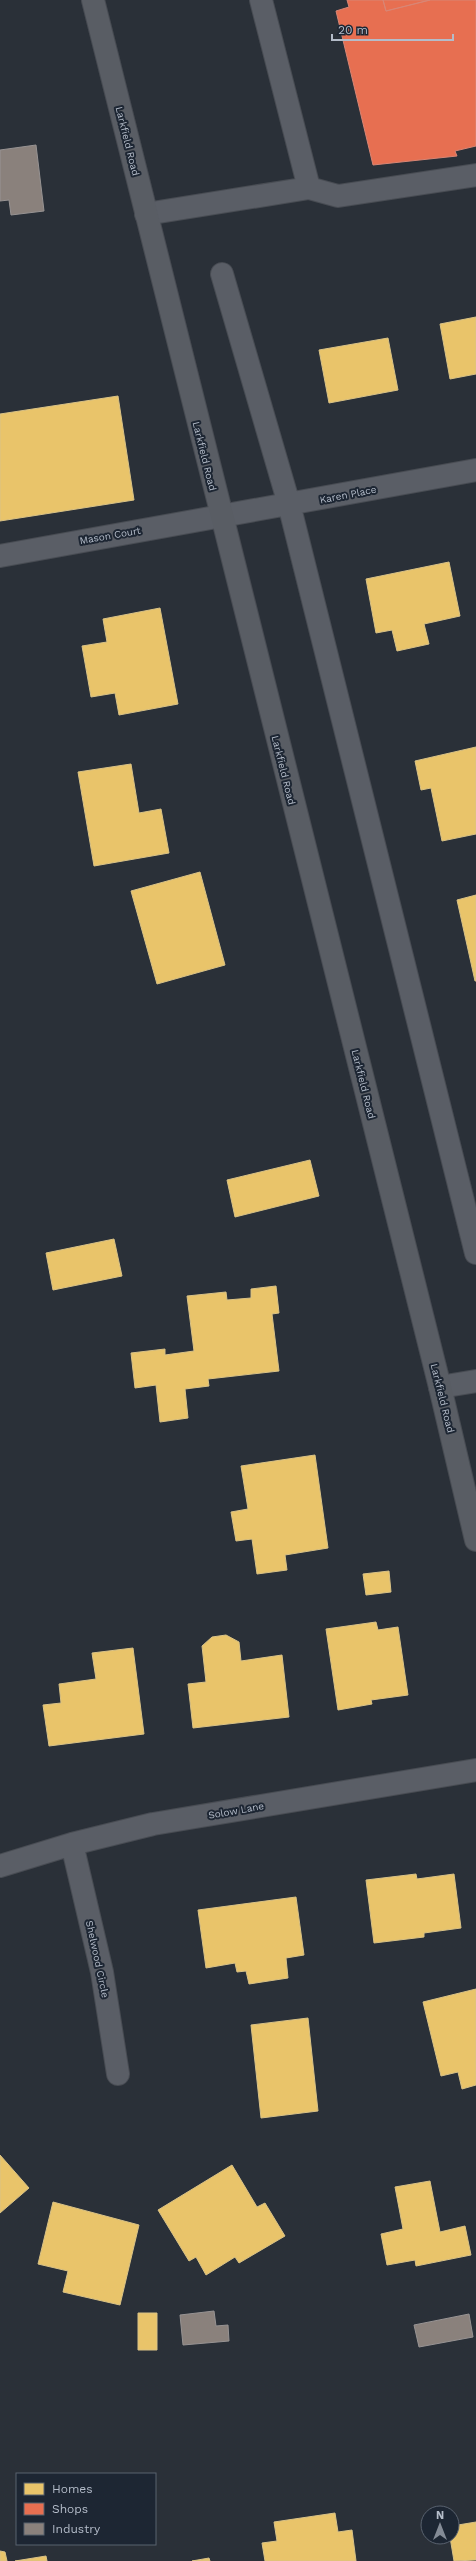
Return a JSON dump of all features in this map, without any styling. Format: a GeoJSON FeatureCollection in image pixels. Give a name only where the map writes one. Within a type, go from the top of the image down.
{"type":"FeatureCollection","features":[{"type":"Feature","properties":{"kind":"main road","name":"Larkfield Road"},"geometry":{"type":"LineString","coordinates":[[92,0],[440,1387],[476,1540]]}},
{"type":"Feature","properties":{"kind":"street"},"geometry":{"type":"LineString","coordinates":[[261,0],[309,188]]}},
{"type":"Feature","properties":{"kind":"street"},"geometry":{"type":"LineString","coordinates":[[146,214],[309,188],[338,196],[476,175]]}},
{"type":"Feature","properties":{"kind":"street"},"geometry":{"type":"LineString","coordinates":[[222,274],[289,504],[476,1253]]}},
{"type":"Feature","properties":{"kind":"street","name":"Karen Place"},"geometry":{"type":"LineString","coordinates":[[220,515],[476,470]]}},
{"type":"Feature","properties":{"kind":"street","name":"Mason Court"},"geometry":{"type":"LineString","coordinates":[[0,556],[220,515]]}},
{"type":"Feature","properties":{"kind":"street"},"geometry":{"type":"LineString","coordinates":[[440,1387],[476,1381]]}},
{"type":"Feature","properties":{"kind":"street","name":"Solow Lane"},"geometry":{"type":"LineString","coordinates":[[0,1866],[72,1844],[153,1824],[476,1770]]}},
{"type":"Feature","properties":{"kind":"street","name":"Shelwood Circle"},"geometry":{"type":"LineString","coordinates":[[72,1844],[102,1972],[118,2074]]}},
{"type":"Feature","properties":{"kind":"building: Homes"},"geometry":{"type":"Polygon","coordinates":[[[476,317],[476,374],[450,379],[440,324],[476,317]]]}},
{"type":"Feature","properties":{"kind":"building: Homes"},"geometry":{"type":"Polygon","coordinates":[[[388,338],[398,390],[329,403],[319,350],[388,338]]]}},
{"type":"Feature","properties":{"kind":"building: Homes"},"geometry":{"type":"Polygon","coordinates":[[[118,396],[134,500],[0,521],[0,414],[118,396]]]}},
{"type":"Feature","properties":{"kind":"building: Homes"},"geometry":{"type":"Polygon","coordinates":[[[449,562],[460,616],[424,624],[429,644],[397,651],[392,630],[376,633],[366,579],[449,562]]]}},
{"type":"Feature","properties":{"kind":"building: Homes"},"geometry":{"type":"Polygon","coordinates":[[[160,608],[178,704],[119,715],[115,693],[91,697],[82,646],[107,642],[103,619],[160,608]]]}},
{"type":"Feature","properties":{"kind":"building: Homes"},"geometry":{"type":"Polygon","coordinates":[[[476,747],[476,834],[442,841],[431,788],[421,790],[415,761],[476,747]]]}},
{"type":"Feature","properties":{"kind":"building: Homes"},"geometry":{"type":"Polygon","coordinates":[[[131,764],[139,813],[161,809],[169,853],[94,866],[78,772],[131,764]]]}},
{"type":"Feature","properties":{"kind":"building: Homes"},"geometry":{"type":"Polygon","coordinates":[[[200,872],[225,965],[157,984],[131,891],[200,872]]]}},
{"type":"Feature","properties":{"kind":"building: Homes"},"geometry":{"type":"Polygon","coordinates":[[[476,895],[476,981],[475,981],[457,900],[476,895]]]}},
{"type":"Feature","properties":{"kind":"building: Homes"},"geometry":{"type":"Polygon","coordinates":[[[310,1160],[319,1196],[235,1217],[227,1180],[310,1160]]]}},
{"type":"Feature","properties":{"kind":"building: Homes"},"geometry":{"type":"Polygon","coordinates":[[[114,1239],[122,1276],[53,1290],[46,1253],[114,1239]]]}},
{"type":"Feature","properties":{"kind":"building: Homes"},"geometry":{"type":"Polygon","coordinates":[[[276,1286],[279,1313],[272,1314],[279,1371],[208,1379],[209,1386],[185,1389],[188,1418],[160,1422],[156,1385],[135,1388],[131,1353],[165,1349],[165,1355],[194,1351],[187,1296],[226,1292],[227,1300],[251,1298],[251,1289],[276,1286]]]}},
{"type":"Feature","properties":{"kind":"building: Homes"},"geometry":{"type":"Polygon","coordinates":[[[315,1455],[328,1548],[285,1555],[287,1570],[257,1574],[252,1539],[236,1541],[231,1512],[248,1509],[241,1466],[315,1455]]]}},
{"type":"Feature","properties":{"kind":"building: Homes"},"geometry":{"type":"Polygon","coordinates":[[[389,1571],[391,1592],[366,1595],[363,1574],[389,1571]]]}},
{"type":"Feature","properties":{"kind":"building: Homes"},"geometry":{"type":"Polygon","coordinates":[[[376,1622],[378,1630],[398,1627],[408,1695],[371,1700],[372,1704],[338,1710],[326,1629],[376,1622]]]}},
{"type":"Feature","properties":{"kind":"building: Homes"},"geometry":{"type":"Polygon","coordinates":[[[226,1635],[239,1642],[241,1661],[282,1655],[289,1717],[193,1728],[188,1684],[206,1682],[202,1646],[212,1637],[226,1635]]]}},
{"type":"Feature","properties":{"kind":"building: Homes"},"geometry":{"type":"Polygon","coordinates":[[[133,1648],[144,1734],[49,1746],[43,1705],[61,1703],[59,1684],[96,1679],[92,1653],[133,1648]]]}},
{"type":"Feature","properties":{"kind":"building: Homes"},"geometry":{"type":"Polygon","coordinates":[[[416,1874],[417,1879],[454,1874],[461,1928],[424,1933],[424,1937],[374,1943],[366,1880],[416,1874]]]}},
{"type":"Feature","properties":{"kind":"building: Homes"},"geometry":{"type":"Polygon","coordinates":[[[296,1897],[304,1955],[286,1958],[288,1978],[249,1984],[246,1971],[237,1972],[235,1963],[206,1968],[198,1910],[296,1897]]]}},
{"type":"Feature","properties":{"kind":"building: Homes"},"geometry":{"type":"Polygon","coordinates":[[[476,1989],[476,2085],[462,2089],[458,2072],[441,2076],[423,2002],[476,1989]]]}},
{"type":"Feature","properties":{"kind":"building: Homes"},"geometry":{"type":"Polygon","coordinates":[[[308,2018],[318,2111],[261,2118],[251,2025],[308,2018]]]}},
{"type":"Feature","properties":{"kind":"building: Homes"},"geometry":{"type":"Polygon","coordinates":[[[0,2155],[29,2188],[0,2213],[0,2155]]]}},
{"type":"Feature","properties":{"kind":"building: Homes"},"geometry":{"type":"Polygon","coordinates":[[[232,2165],[257,2207],[265,2203],[285,2236],[239,2263],[235,2257],[206,2275],[196,2257],[189,2261],[158,2210],[232,2165]]]}},
{"type":"Feature","properties":{"kind":"building: Homes"},"geometry":{"type":"Polygon","coordinates":[[[430,2181],[440,2232],[465,2226],[471,2255],[416,2266],[415,2260],[387,2265],[381,2234],[403,2229],[395,2187],[430,2181]]]}},
{"type":"Feature","properties":{"kind":"building: Homes"},"geometry":{"type":"Polygon","coordinates":[[[53,2202],[139,2225],[120,2305],[63,2292],[68,2271],[38,2264],[53,2202]]]}},
{"type":"Feature","properties":{"kind":"building: Homes"},"geometry":{"type":"Polygon","coordinates":[[[138,2313],[157,2313],[157,2350],[138,2350],[138,2313]]]}},
{"type":"Feature","properties":{"kind":"building: Homes"},"geometry":{"type":"Polygon","coordinates":[[[335,2513],[338,2532],[352,2530],[356,2561],[265,2561],[262,2543],[277,2541],[274,2522],[335,2513]]]}},
{"type":"Feature","properties":{"kind":"building: Homes"},"geometry":{"type":"Polygon","coordinates":[[[476,2522],[476,2560],[454,2561],[451,2545],[460,2545],[460,2525],[476,2522]]]}},
{"type":"Feature","properties":{"kind":"building: Homes"},"geometry":{"type":"Polygon","coordinates":[[[0,2551],[5,2552],[7,2561],[0,2561],[0,2551]]]}},
{"type":"Feature","properties":{"kind":"building: Homes"},"geometry":{"type":"Polygon","coordinates":[[[46,2556],[47,2561],[15,2561],[46,2556]]]}},
{"type":"Feature","properties":{"kind":"building: Homes"},"geometry":{"type":"Polygon","coordinates":[[[209,2558],[210,2561],[192,2561],[209,2558]]]}},
{"type":"Feature","properties":{"kind":"building: Shops"},"geometry":{"type":"Polygon","coordinates":[[[347,0],[383,0],[386,11],[430,0],[476,0],[476,146],[455,151],[457,156],[373,165],[336,11],[349,7],[347,0]]]}},
{"type":"Feature","properties":{"kind":"building: Shops"},"geometry":{"type":"Polygon","coordinates":[[[383,0],[430,0],[386,11],[383,0]]]}},
{"type":"Feature","properties":{"kind":"building: Industry"},"geometry":{"type":"Polygon","coordinates":[[[36,145],[44,211],[11,215],[9,200],[0,201],[0,150],[36,145]]]}},
{"type":"Feature","properties":{"kind":"building: Industry"},"geometry":{"type":"Polygon","coordinates":[[[214,2311],[216,2326],[228,2325],[229,2341],[183,2345],[180,2315],[214,2311]]]}},
{"type":"Feature","properties":{"kind":"building: Industry"},"geometry":{"type":"Polygon","coordinates":[[[469,2314],[473,2337],[419,2347],[414,2325],[469,2314]]]}}]}
